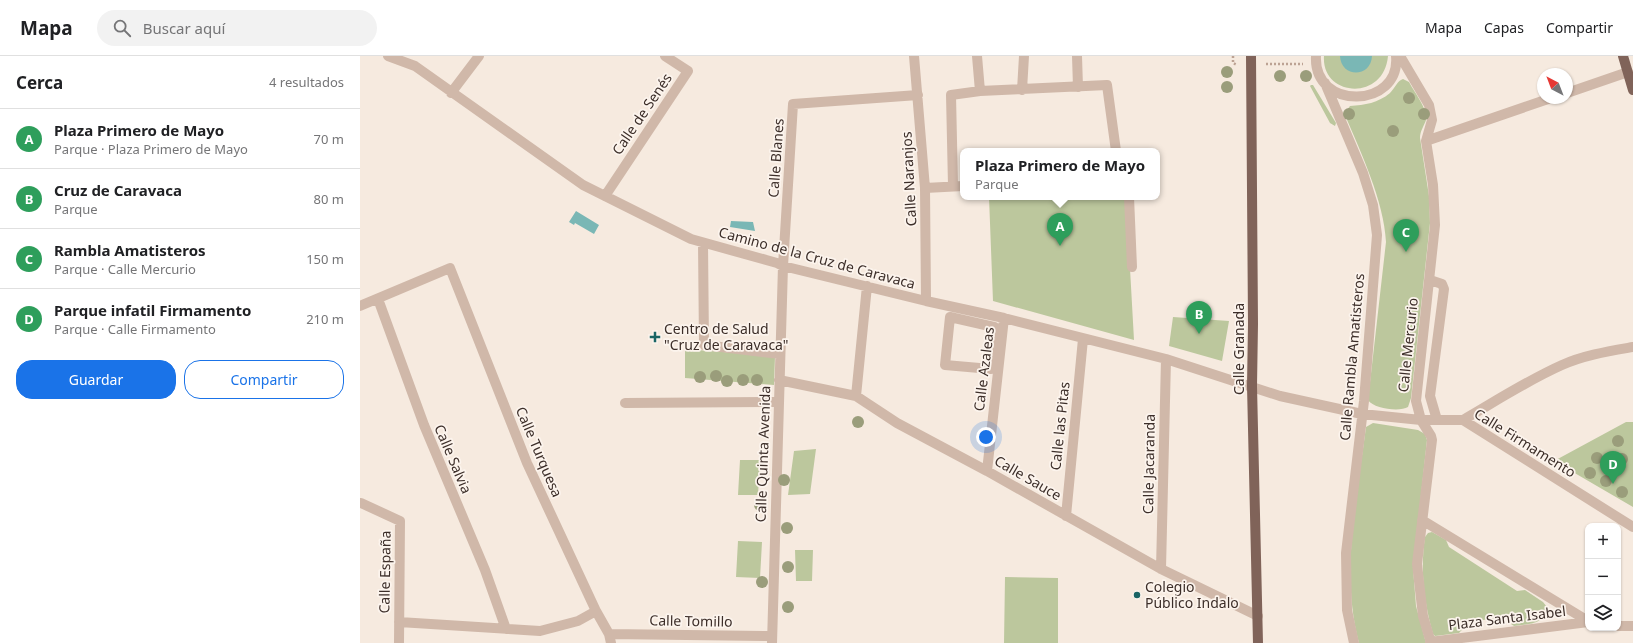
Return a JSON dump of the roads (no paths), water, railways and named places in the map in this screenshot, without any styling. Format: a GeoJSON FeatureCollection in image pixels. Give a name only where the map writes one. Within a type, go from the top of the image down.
{"type":"FeatureCollection","features":[{"type":"Feature","properties":{"kind":"main road"},"geometry":{"type":"LineString","coordinates":[[1623,56],[1633,90]]}},
{"type":"Feature","properties":{"kind":"main road","name":"Calle Granada"},"geometry":{"type":"LineString","coordinates":[[1250,60],[1254,324],[1252,386],[1258,643]]}},
{"type":"Feature","properties":{"kind":"street","name":"Camino de la Cruz de Caravaca"},"geometry":{"type":"LineString","coordinates":[[388,56],[414,66],[583,185],[691,240],[777,262],[783,266],[926,302],[1004,318],[1166,359],[1252,386]]}},
{"type":"Feature","properties":{"kind":"street","name":"Camino de la Cruz de Caravaca"},"geometry":{"type":"LineString","coordinates":[[407,56],[414,66]]}},
{"type":"Feature","properties":{"kind":"street"},"geometry":{"type":"LineString","coordinates":[[451,93],[479,56]]}},
{"type":"Feature","properties":{"kind":"street","name":"Calle de Senés"},"geometry":{"type":"LineString","coordinates":[[605,196],[688,71],[665,56]]}},
{"type":"Feature","properties":{"kind":"street","name":"Calle Naranjos"},"geometry":{"type":"LineString","coordinates":[[914,56],[925,188],[926,302]]}},
{"type":"Feature","properties":{"kind":"street"},"geometry":{"type":"LineString","coordinates":[[977,56],[980,91]]}},
{"type":"Feature","properties":{"kind":"street"},"geometry":{"type":"LineString","coordinates":[[1022,90],[1024,56]]}},
{"type":"Feature","properties":{"kind":"street"},"geometry":{"type":"LineString","coordinates":[[1077,56],[1078,87]]}},
{"type":"Feature","properties":{"kind":"street","name":"Calle Rambla Amatisteros"},"geometry":{"type":"LineString","coordinates":[[1316,56],[1319,72],[1363,173],[1373,205],[1377,235],[1362,414],[1346,553],[1347,610],[1354,643]]}},
{"type":"Feature","properties":{"kind":"street"},"geometry":{"type":"LineString","coordinates":[[1324,81],[1333,91],[1344,96],[1356,98],[1368,96],[1379,90],[1387,82],[1394,72],[1396,56]]}},
{"type":"Feature","properties":{"kind":"street","name":"Calle Mercurio"},"geometry":{"type":"LineString","coordinates":[[1400,56],[1431,109],[1432,120],[1426,141],[1435,202],[1434,241],[1416,401],[1421,420],[1432,440],[1418,556],[1418,578],[1423,616],[1430,642]]}},
{"type":"Feature","properties":{"kind":"street"},"geometry":{"type":"LineString","coordinates":[[1573,91],[1628,72]]}},
{"type":"Feature","properties":{"kind":"street"},"geometry":{"type":"LineString","coordinates":[[925,188],[958,186],[952,95],[980,91],[1108,85],[1116,148]]}},
{"type":"Feature","properties":{"kind":"street","name":"Calle Blanes"},"geometry":{"type":"LineString","coordinates":[[783,266],[793,104],[918,95]]}},
{"type":"Feature","properties":{"kind":"street"},"geometry":{"type":"LineString","coordinates":[[1426,141],[1537,103]]}},
{"type":"Feature","properties":{"kind":"street"},"geometry":{"type":"LineString","coordinates":[[1129,200],[1132,267]]}},
{"type":"Feature","properties":{"kind":"street"},"geometry":{"type":"LineString","coordinates":[[703,243],[704,345],[780,354]]}},
{"type":"Feature","properties":{"kind":"street","name":"Calle Quinta Avenida"},"geometry":{"type":"LineString","coordinates":[[772,640],[783,266]]}},
{"type":"Feature","properties":{"kind":"street","name":"Calle Turquesa"},"geometry":{"type":"LineString","coordinates":[[378,300],[450,268],[527,463],[596,612],[610,638]]}},
{"type":"Feature","properties":{"kind":"street"},"geometry":{"type":"LineString","coordinates":[[1430,280],[1442,284],[1444,289],[1430,396],[1437,420]]}},
{"type":"Feature","properties":{"kind":"street"},"geometry":{"type":"LineString","coordinates":[[856,396],[867,286]]}},
{"type":"Feature","properties":{"kind":"street"},"geometry":{"type":"LineString","coordinates":[[360,306],[378,300]]}},
{"type":"Feature","properties":{"kind":"street","name":"Calle Salvia"},"geometry":{"type":"LineString","coordinates":[[378,300],[424,425],[485,570],[506,629]]}},
{"type":"Feature","properties":{"kind":"street"},"geometry":{"type":"LineString","coordinates":[[950,317],[994,327],[992,369],[946,365],[950,317]]}},
{"type":"Feature","properties":{"kind":"street","name":"Calle Azaleas"},"geometry":{"type":"LineString","coordinates":[[987,471],[1004,318]]}},
{"type":"Feature","properties":{"kind":"street","name":"Calle las Pitas"},"geometry":{"type":"LineString","coordinates":[[1066,516],[1083,339]]}},
{"type":"Feature","properties":{"kind":"street"},"geometry":{"type":"LineString","coordinates":[[1463,420],[1563,364],[1605,352],[1633,347]]}},
{"type":"Feature","properties":{"kind":"street","name":"Calle Jacaranda"},"geometry":{"type":"LineString","coordinates":[[1161,570],[1166,359]]}},
{"type":"Feature","properties":{"kind":"street","name":"Calle Sauce"},"geometry":{"type":"LineString","coordinates":[[779,380],[856,396],[897,423],[987,471],[1161,570],[1258,616]]}},
{"type":"Feature","properties":{"kind":"street","name":"Calle Firmamento"},"geometry":{"type":"LineString","coordinates":[[1252,386],[1280,396],[1362,414],[1421,420],[1463,420],[1633,527]]}},
{"type":"Feature","properties":{"kind":"street"},"geometry":{"type":"LineString","coordinates":[[625,403],[779,402]]}},
{"type":"Feature","properties":{"kind":"street","name":"Calle España"},"geometry":{"type":"LineString","coordinates":[[360,502],[400,521],[399,643]]}},
{"type":"Feature","properties":{"kind":"street"},"geometry":{"type":"LineString","coordinates":[[1422,520],[1585,620]]}},
{"type":"Feature","properties":{"kind":"street"},"geometry":{"type":"LineString","coordinates":[[399,622],[540,631],[578,621],[596,612]]}},
{"type":"Feature","properties":{"kind":"street","name":"Plaza Santa Isabel"},"geometry":{"type":"LineString","coordinates":[[1430,642],[1585,622]]}},
{"type":"Feature","properties":{"kind":"street"},"geometry":{"type":"LineString","coordinates":[[1621,626],[1632,625]]}},
{"type":"Feature","properties":{"kind":"street","name":"Calle Tomillo"},"geometry":{"type":"LineString","coordinates":[[610,638],[772,640]]}},
{"type":"Feature","properties":{"kind":"water"},"geometry":{"type":"Polygon","coordinates":[[[1340,56],[1372,56],[1367,68],[1356,72],[1345,68],[1340,56]]]}},
{"type":"Feature","properties":{"kind":"water"},"geometry":{"type":"Polygon","coordinates":[[[576,211],[599,225],[594,234],[575,223],[574,225],[569,222],[576,211]]]}},
{"type":"Feature","properties":{"kind":"water"},"geometry":{"type":"Polygon","coordinates":[[[731,221],[753,222],[755,231],[730,227],[731,221]]]}},
{"type":"Feature","properties":{"kind":"place","name":"Plaza Primero de Mayo"},"geometry":{"type":"Point","coordinates":[1060,246]}},
{"type":"Feature","properties":{"kind":"place","name":"Rambla Amatisteros"},"geometry":{"type":"Point","coordinates":[1406,252]}},
{"type":"Feature","properties":{"kind":"place","name":"Cruz de Caravaca"},"geometry":{"type":"Point","coordinates":[1199,334]}},
{"type":"Feature","properties":{"kind":"place","name":"Centro de Salud \"Cruz de Caravaca\""},"geometry":{"type":"Point","coordinates":[655,337]}},
{"type":"Feature","properties":{"kind":"place","name":"Parque infatil Firmamento"},"geometry":{"type":"Point","coordinates":[1613,484]}},
{"type":"Feature","properties":{"kind":"place","name":"Colegio Público Indalo"},"geometry":{"type":"Point","coordinates":[1137,595]}}]}
